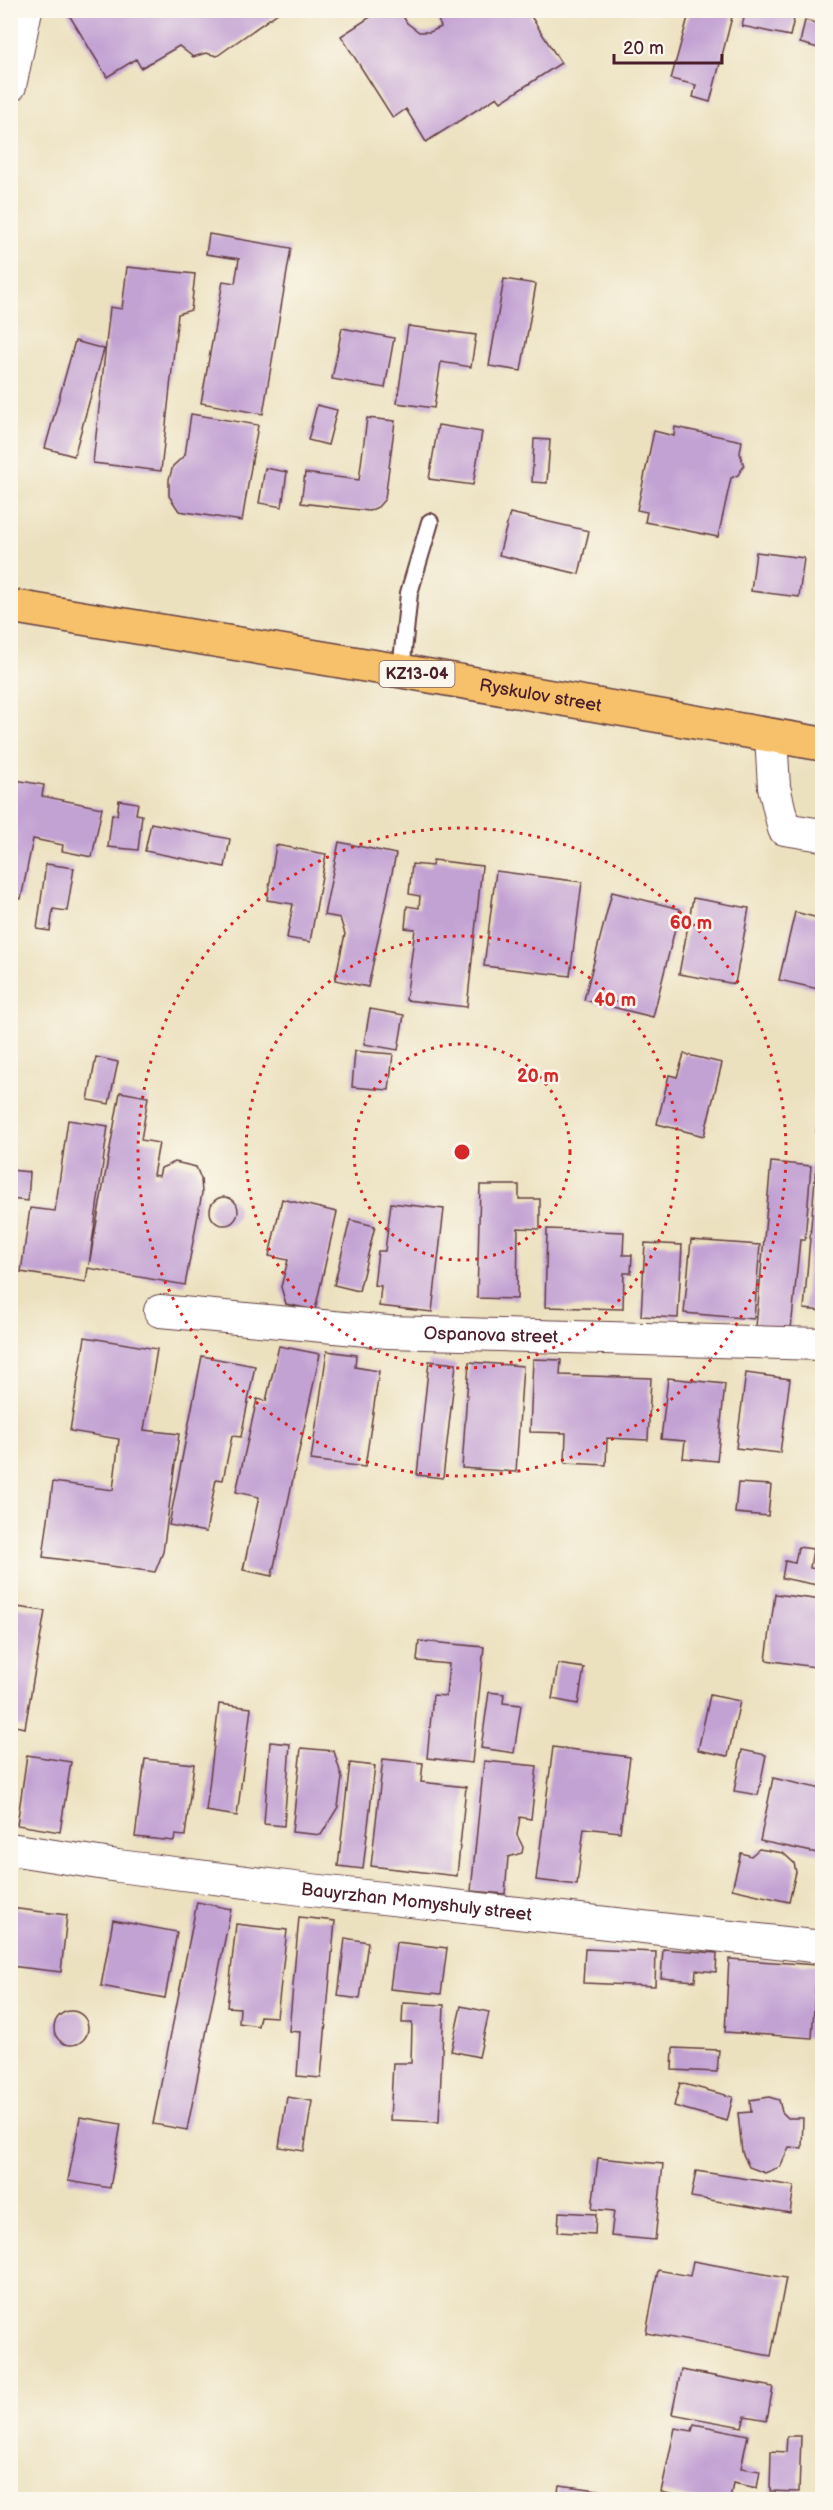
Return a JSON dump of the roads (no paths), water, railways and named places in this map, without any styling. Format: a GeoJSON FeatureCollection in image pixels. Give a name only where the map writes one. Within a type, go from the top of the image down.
{"type":"FeatureCollection","features":[{"type":"Feature","properties":{"kind":"main road","name":"Ryskulov street"},"geometry":{"type":"LineString","coordinates":[[10,606],[822,744]]}},
{"type":"Feature","properties":{"kind":"street"},"geometry":{"type":"LineString","coordinates":[[10,86],[26,10]]}},
{"type":"Feature","properties":{"kind":"street"},"geometry":{"type":"LineString","coordinates":[[771,736],[774,787],[784,829],[822,835]]}},
{"type":"Feature","properties":{"kind":"street","name":"Ospanova street"},"geometry":{"type":"LineString","coordinates":[[160,1311],[388,1332],[822,1344]]}},
{"type":"Feature","properties":{"kind":"street","name":"Bauyrzhan Momyshuly street"},"geometry":{"type":"LineString","coordinates":[[10,1849],[118,1866],[291,1888],[822,1947]]}},
{"type":"Feature","properties":{"kind":"lane"},"geometry":{"type":"LineString","coordinates":[[401,671],[409,593],[430,522]]}}]}
